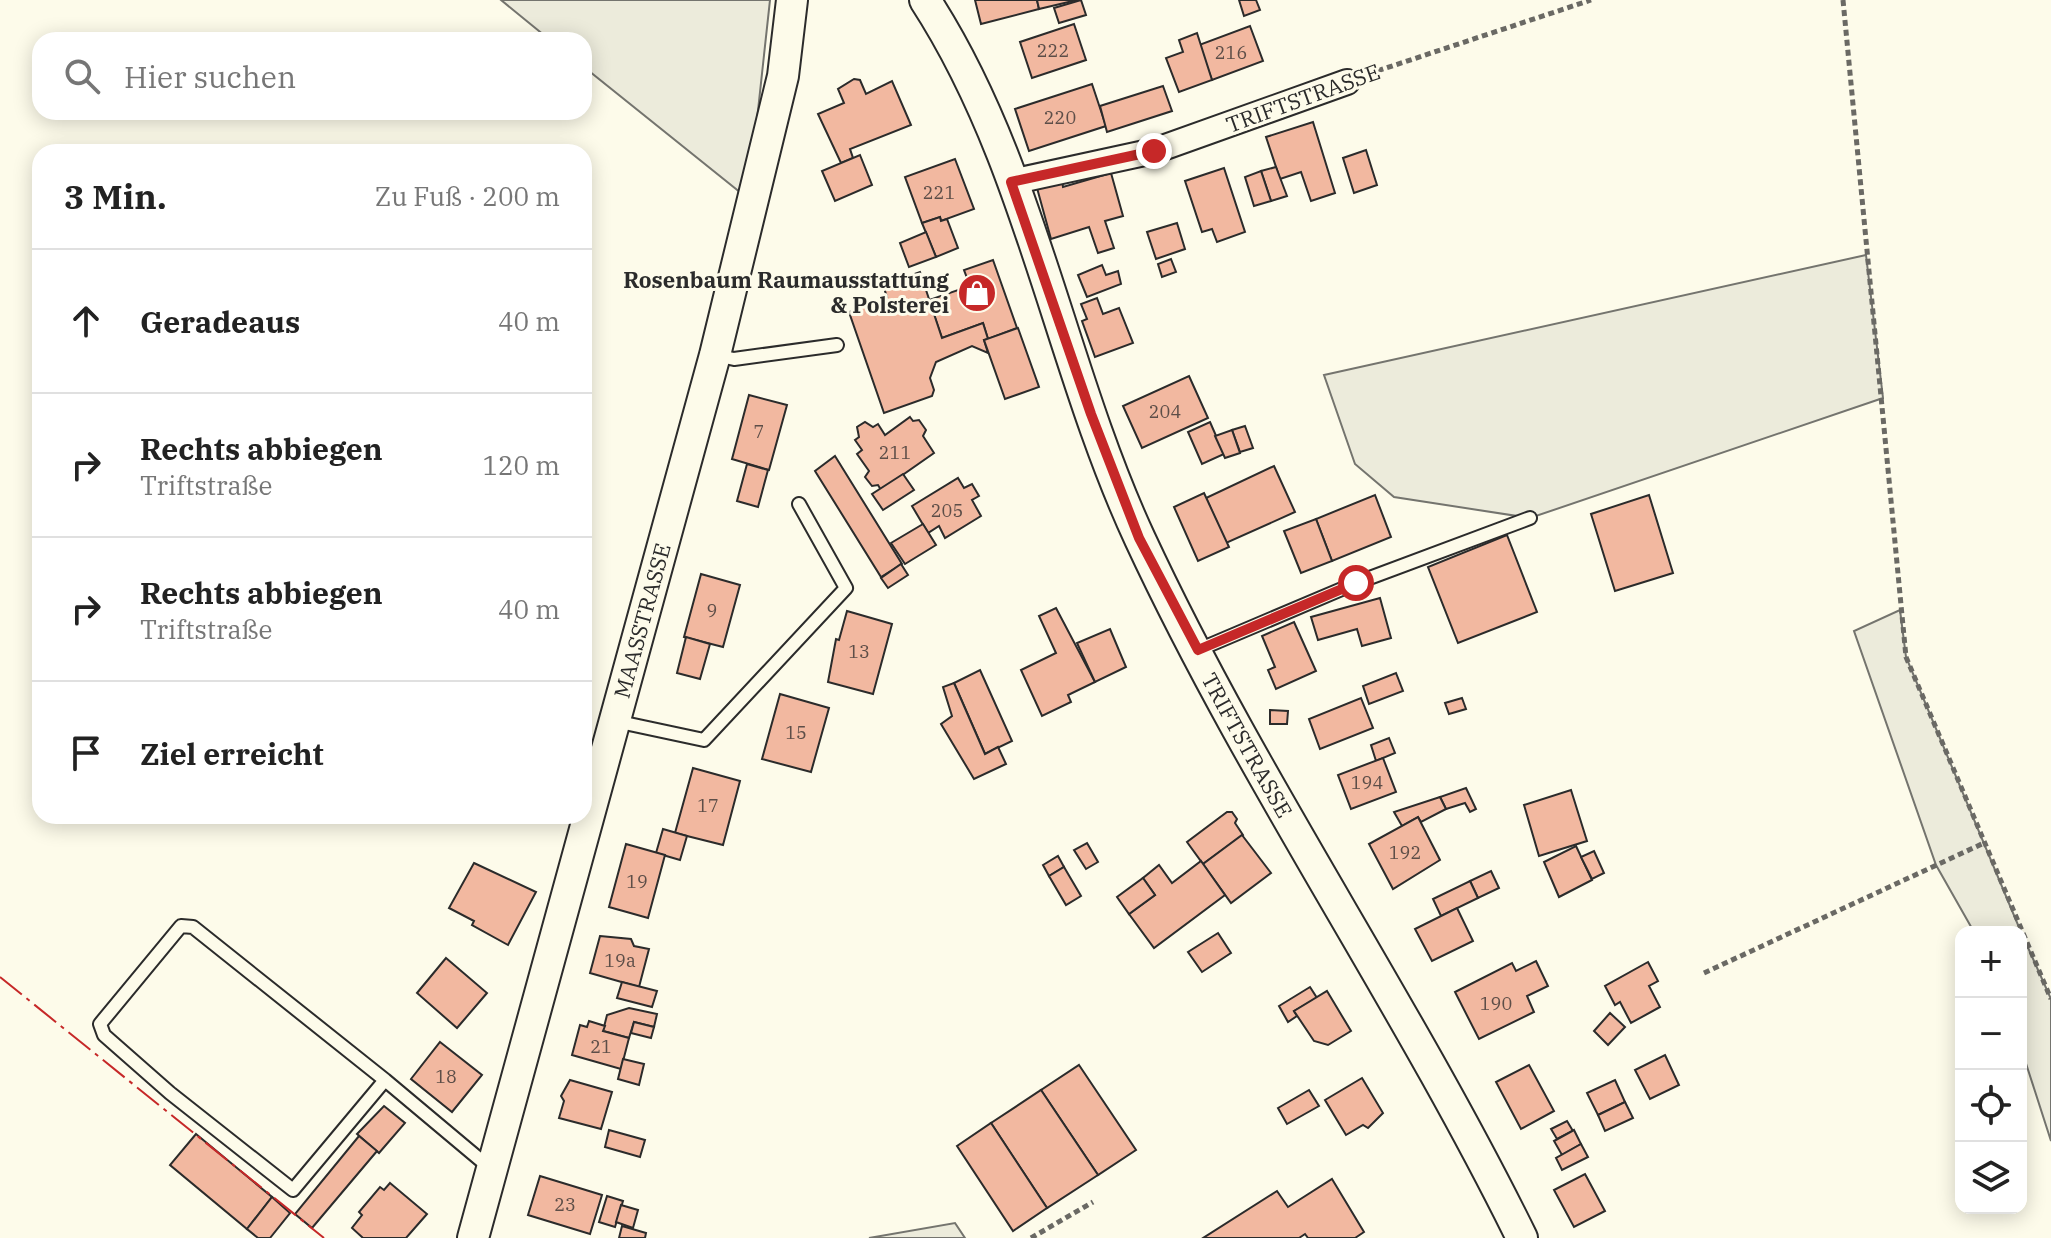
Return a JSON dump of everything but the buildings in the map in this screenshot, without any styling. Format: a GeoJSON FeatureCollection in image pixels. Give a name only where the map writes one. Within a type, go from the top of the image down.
{"type":"FeatureCollection","features":[{"type":"Feature","properties":{"kind":"street","name":"MAASSTRASSE"},"geometry":{"type":"LineString","coordinates":[[592,805],[715,355],[783,76],[792,0]]}},
{"type":"Feature","properties":{"kind":"street","name":"TRIFTSTRASSE"},"geometry":{"type":"LineString","coordinates":[[925,0],[973,91],[1011,182],[1091,414],[1139,538],[1522,1238]]}},
{"type":"Feature","properties":{"kind":"street","name":"TRIFTSTRASSE"},"geometry":{"type":"LineString","coordinates":[[1011,182],[1154,151],[1347,82]]}},
{"type":"Feature","properties":{"kind":"street","name":"MAASSTRASSE"},"geometry":{"type":"LineString","coordinates":[[473,1238],[587,824]]}},
{"type":"Feature","properties":{"kind":"lane"},"geometry":{"type":"LineString","coordinates":[[715,355],[734,359],[837,345]]}},
{"type":"Feature","properties":{"kind":"lane"},"geometry":{"type":"LineString","coordinates":[[615,721],[704,740],[846,588],[799,504]]}},
{"type":"Feature","properties":{"kind":"lane"},"geometry":{"type":"LineString","coordinates":[[1198,650],[1356,583],[1530,518]]}},
{"type":"Feature","properties":{"kind":"lane"},"geometry":{"type":"LineString","coordinates":[[385,1080],[293,1190],[170,1093],[104,1035],[100,1024],[181,926],[193,927],[385,1080],[492,1170]]}},
{"type":"Feature","properties":{"kind":"path","name":"TRIFTSTRASSE"},"geometry":{"type":"LineString","coordinates":[[1347,82],[1591,0]]}},
{"type":"Feature","properties":{"kind":"path"},"geometry":{"type":"LineString","coordinates":[[1843,0],[1906,657],[2051,999]]}},
{"type":"Feature","properties":{"kind":"path"},"geometry":{"type":"LineString","coordinates":[[1704,973],[1984,843]]}},
{"type":"Feature","properties":{"kind":"path"},"geometry":{"type":"LineString","coordinates":[[1031,1238],[1093,1202]]}},
{"type":"Feature","properties":{"kind":"shaded area"},"geometry":{"type":"Polygon","coordinates":[[[501,0],[770,0],[755,138],[741,193],[592,73],[592,32],[540,32],[501,0]]]}},
{"type":"Feature","properties":{"kind":"shaded area"},"geometry":{"type":"Polygon","coordinates":[[[1866,255],[1883,398],[1530,518],[1394,497],[1355,464],[1324,375],[1866,255]]]}},
{"type":"Feature","properties":{"kind":"shaded area"},"geometry":{"type":"Polygon","coordinates":[[[1900,610],[1906,657],[2018,926],[1971,926],[1936,865],[1854,631],[1900,610]]]}},
{"type":"Feature","properties":{"kind":"shaded area"},"geometry":{"type":"Polygon","coordinates":[[[2027,945],[2051,999],[2051,1141],[2027,1067],[2027,945]]]}},
{"type":"Feature","properties":{"kind":"shaded area"},"geometry":{"type":"Polygon","coordinates":[[[955,1223],[965,1238],[869,1238],[955,1223]]]}},
{"type":"Feature","properties":{"kind":"power"},"geometry":{"type":"LineString","coordinates":[[0,977],[324,1238]]}},
{"type":"Feature","properties":{"kind":"place","name":"Rosenbaum Raumausstattung & Polsterei"},"geometry":{"type":"Point","coordinates":[977,293]}},
{"type":"Feature","properties":{"kind":"route"},"geometry":{"type":"LineString","coordinates":[[1154,151],[1011,182],[1091,414],[1139,538],[1198,650],[1356,583]]}}]}
